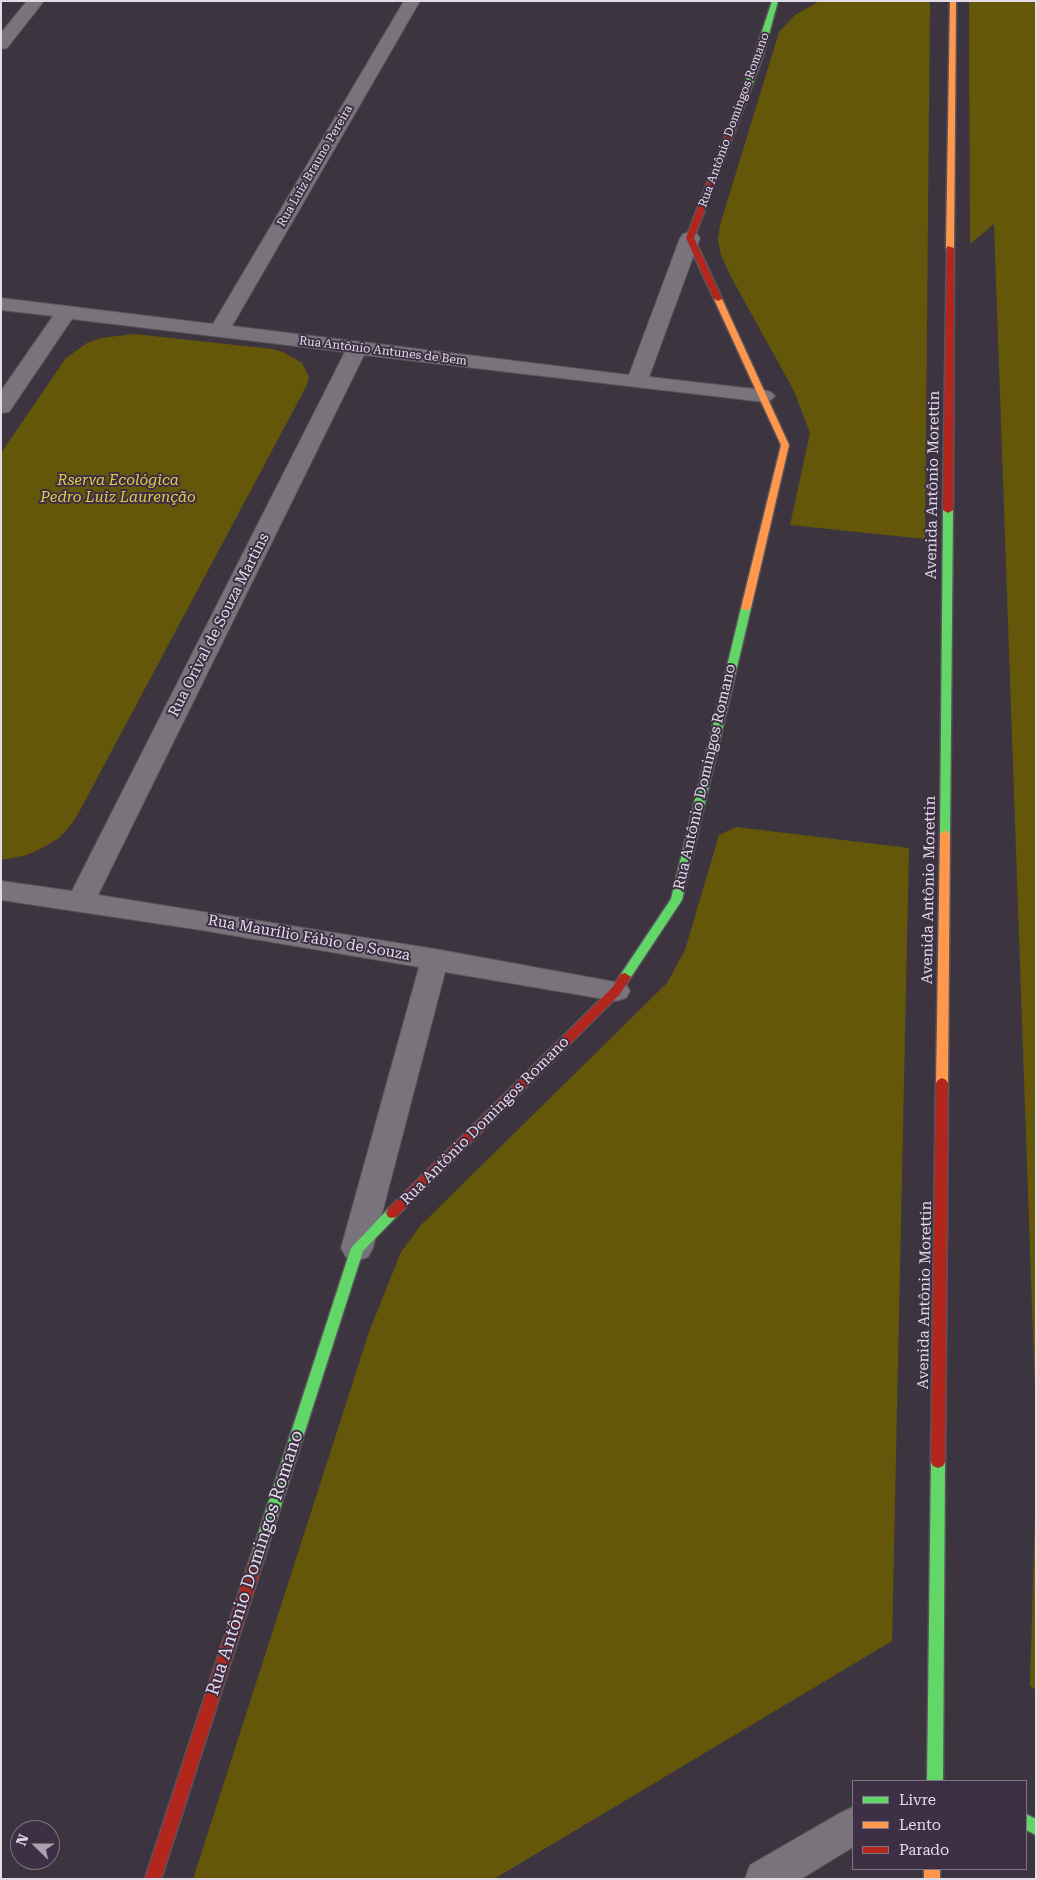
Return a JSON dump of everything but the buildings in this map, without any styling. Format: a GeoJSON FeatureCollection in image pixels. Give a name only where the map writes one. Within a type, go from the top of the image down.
{"type":"FeatureCollection","features":[{"type":"Feature","properties":{"kind":"street"},"geometry":{"type":"LineString","coordinates":[[1,44],[36,1]]}},
{"type":"Feature","properties":{"kind":"street","name":"Rua Luiz Brauno Pereira"},"geometry":{"type":"LineString","coordinates":[[219,331],[412,1]]}},
{"type":"Feature","properties":{"kind":"street","name":"Rua Antônio Domingos Romano"},"geometry":{"type":"LineString","coordinates":[[636,382],[759,56],[775,1]]}},
{"type":"Feature","properties":{"kind":"street","name":"Avenida Antônio Morettin"},"geometry":{"type":"LineString","coordinates":[[935,1780],[954,1]]}},
{"type":"Feature","properties":{"kind":"street","name":"Rua Antônio Domingos Romano"},"geometry":{"type":"LineString","coordinates":[[357,1248],[616,991],[676,900],[785,445],[690,238]]}},
{"type":"Feature","properties":{"kind":"street","name":"Rua Antônio Antunes de Bem"},"geometry":{"type":"LineString","coordinates":[[1,304],[764,396]]}},
{"type":"Feature","properties":{"kind":"street"},"geometry":{"type":"LineString","coordinates":[[1,407],[66,312]]}},
{"type":"Feature","properties":{"kind":"street","name":"Rua Orival de Souza Martins"},"geometry":{"type":"LineString","coordinates":[[80,903],[358,347]]}},
{"type":"Feature","properties":{"kind":"street","name":"Rua Maurílio Fábio de Souza"},"geometry":{"type":"LineString","coordinates":[[1,890],[201,920],[616,991]]}},
{"type":"Feature","properties":{"kind":"street","name":"Rua Antônio Domingos Romano"},"geometry":{"type":"LineString","coordinates":[[153,1879],[357,1248],[435,959]]}},
{"type":"Feature","properties":{"kind":"street"},"geometry":{"type":"LineString","coordinates":[[764,1879],[852,1827]]}},
{"type":"Feature","properties":{"kind":"green space"},"geometry":{"type":"Polygon","coordinates":[[[820,1],[930,1],[925,539],[790,525],[810,433],[794,391],[730,275],[721,255],[718,240],[720,225],[779,32],[795,15],[820,1]]]}},
{"type":"Feature","properties":{"kind":"green space"},"geometry":{"type":"Polygon","coordinates":[[[969,1],[1036,1],[1036,1420],[994,224],[970,244],[969,1]]]}},
{"type":"Feature","properties":{"kind":"green space","name":"Rserva Ecológica Pedro Luiz Laurenção"},"geometry":{"type":"Polygon","coordinates":[[[134,334],[272,349],[283,352],[302,363],[309,377],[307,385],[78,814],[59,838],[44,847],[27,855],[1,860],[1,453],[66,358],[87,343],[101,338],[134,334]]]}},
{"type":"Feature","properties":{"kind":"green space"},"geometry":{"type":"Polygon","coordinates":[[[736,827],[909,848],[892,1641],[494,1879],[193,1879],[369,1332],[401,1252],[421,1225],[667,983],[685,950],[719,835],[736,827]]]}},
{"type":"Feature","properties":{"kind":"green space"},"geometry":{"type":"Polygon","coordinates":[[[1036,1477],[1036,1690],[1030,1686],[1036,1477]]]}},
{"type":"Feature","properties":{"kind":"traffic: fast"},"geometry":{"type":"LineString","coordinates":[[748,86],[775,1]]}},
{"type":"Feature","properties":{"kind":"traffic: fast"},"geometry":{"type":"LineString","coordinates":[[945,834],[948,510]]}},
{"type":"Feature","properties":{"kind":"traffic: fast"},"geometry":{"type":"LineString","coordinates":[[625,977],[676,900],[746,608]]}},
{"type":"Feature","properties":{"kind":"traffic: fast"},"geometry":{"type":"LineString","coordinates":[[255,1565],[357,1248],[392,1213]]}},
{"type":"Feature","properties":{"kind":"traffic: fast"},"geometry":{"type":"LineString","coordinates":[[935,1780],[938,1462]]}},
{"type":"Feature","properties":{"kind":"traffic: fast"},"geometry":{"type":"LineString","coordinates":[[1027,1822],[1036,1827]]}},
{"type":"Feature","properties":{"kind":"traffic: slow"},"geometry":{"type":"LineString","coordinates":[[950,248],[953,1]]}},
{"type":"Feature","properties":{"kind":"traffic: slow"},"geometry":{"type":"LineString","coordinates":[[718,299],[785,445],[746,608]]}},
{"type":"Feature","properties":{"kind":"traffic: slow"},"geometry":{"type":"LineString","coordinates":[[942,1083],[945,834]]}},
{"type":"Feature","properties":{"kind":"traffic: slow"},"geometry":{"type":"LineString","coordinates":[[932,1870],[932,1879]]}},
{"type":"Feature","properties":{"kind":"traffic: jam"},"geometry":{"type":"LineString","coordinates":[[718,299],[690,238],[748,86]]}},
{"type":"Feature","properties":{"kind":"traffic: jam"},"geometry":{"type":"LineString","coordinates":[[948,510],[950,248]]}},
{"type":"Feature","properties":{"kind":"traffic: jam"},"geometry":{"type":"LineString","coordinates":[[392,1213],[616,991],[625,977]]}},
{"type":"Feature","properties":{"kind":"traffic: jam"},"geometry":{"type":"LineString","coordinates":[[938,1462],[942,1083]]}},
{"type":"Feature","properties":{"kind":"traffic: jam"},"geometry":{"type":"LineString","coordinates":[[153,1879],[255,1565]]}}]}
